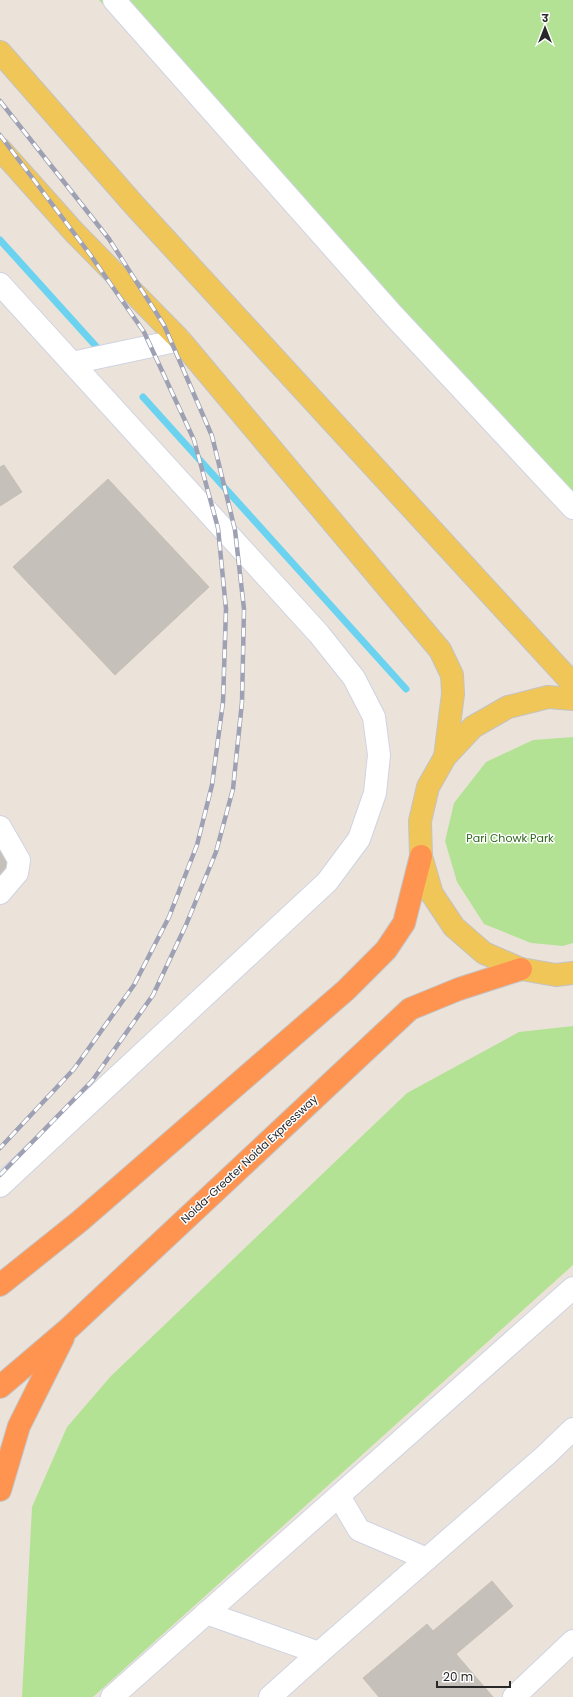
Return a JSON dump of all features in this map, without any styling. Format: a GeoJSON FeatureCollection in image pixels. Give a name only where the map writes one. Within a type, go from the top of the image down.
{"type":"FeatureCollection","features":[{"type":"Feature","properties":{"kind":"highway"},"geometry":{"type":"LineString","coordinates":[[0,1285],[80,1221],[346,990],[386,950],[404,923],[421,856]]}},
{"type":"Feature","properties":{"kind":"highway","name":"Noida-Greater Noida Expressway"},"geometry":{"type":"LineString","coordinates":[[0,1387],[67,1330],[410,1010],[459,989],[521,969]]}},
{"type":"Feature","properties":{"kind":"highway"},"geometry":{"type":"LineString","coordinates":[[0,1490],[19,1426],[67,1330]]}},
{"type":"Feature","properties":{"kind":"main road"},"geometry":{"type":"LineString","coordinates":[[0,52],[140,212],[573,684]]}},
{"type":"Feature","properties":{"kind":"main road"},"geometry":{"type":"LineString","coordinates":[[0,149],[74,232],[180,340],[440,650],[452,675],[453,694],[445,757]]}},
{"type":"Feature","properties":{"kind":"main road"},"geometry":{"type":"LineString","coordinates":[[573,699],[548,697],[508,707],[473,727],[445,757],[428,787],[420,821],[421,856],[432,894],[454,927],[484,953],[521,969],[556,975],[573,973]]}},
{"type":"Feature","properties":{"kind":"street"},"geometry":{"type":"LineString","coordinates":[[114,0],[393,315],[573,508]]}},
{"type":"Feature","properties":{"kind":"street"},"geometry":{"type":"LineString","coordinates":[[0,284],[319,634],[354,678],[374,717],[379,755],[375,793],[359,839],[327,882],[0,1186]]}},
{"type":"Feature","properties":{"kind":"street"},"geometry":{"type":"LineString","coordinates":[[72,363],[180,340]]}},
{"type":"Feature","properties":{"kind":"street"},"geometry":{"type":"LineString","coordinates":[[0,827],[19,860],[16,872],[0,893]]}},
{"type":"Feature","properties":{"kind":"street"},"geometry":{"type":"LineString","coordinates":[[112,1697],[573,1288]]}},
{"type":"Feature","properties":{"kind":"street"},"geometry":{"type":"LineString","coordinates":[[270,1697],[546,1455],[573,1429]]}},
{"type":"Feature","properties":{"kind":"street"},"geometry":{"type":"LineString","coordinates":[[339,1496],[359,1530],[427,1559]]}},
{"type":"Feature","properties":{"kind":"street"},"geometry":{"type":"LineString","coordinates":[[206,1613],[319,1653]]}},
{"type":"Feature","properties":{"kind":"street"},"geometry":{"type":"LineString","coordinates":[[514,1697],[573,1641]]}},
{"type":"Feature","properties":{"kind":"green space"},"geometry":{"type":"Polygon","coordinates":[[[99,0],[573,0],[573,518],[99,0]]]}},
{"type":"Feature","properties":{"kind":"green space","name":"Pari Chowk Park"},"geometry":{"type":"Polygon","coordinates":[[[573,737],[573,943],[563,946],[531,943],[484,924],[457,882],[445,841],[454,803],[486,762],[533,740],[573,737]]]}},
{"type":"Feature","properties":{"kind":"green space"},"geometry":{"type":"Polygon","coordinates":[[[573,1026],[573,1265],[93,1697],[22,1697],[32,1507],[67,1427],[111,1376],[407,1093],[519,1032],[573,1026]]]}},
{"type":"Feature","properties":{"kind":"building"},"geometry":{"type":"Polygon","coordinates":[[[4,465],[22,492],[0,506],[0,467],[4,465]]]}},
{"type":"Feature","properties":{"kind":"building"},"geometry":{"type":"Polygon","coordinates":[[[108,479],[209,587],[115,675],[13,567],[108,479]]]}},
{"type":"Feature","properties":{"kind":"building"},"geometry":{"type":"Polygon","coordinates":[[[0,847],[14,870],[0,879],[0,847]]]}},
{"type":"Feature","properties":{"kind":"building"},"geometry":{"type":"Polygon","coordinates":[[[492,1581],[513,1606],[456,1654],[493,1697],[379,1697],[363,1678],[427,1624],[433,1631],[492,1581]]]}},
{"type":"Feature","properties":{"kind":"waterway"},"geometry":{"type":"LineString","coordinates":[[0,240],[103,354]]}},
{"type":"Feature","properties":{"kind":"waterway"},"geometry":{"type":"LineString","coordinates":[[143,397],[406,689]]}},
{"type":"Feature","properties":{"kind":"railway"},"geometry":{"type":"LineString","coordinates":[[0,101],[109,239],[164,325],[212,436],[235,530],[244,609],[242,702],[233,789],[216,852],[186,925],[153,995],[92,1081],[0,1175]]}},
{"type":"Feature","properties":{"kind":"railway"},"geometry":{"type":"LineString","coordinates":[[0,135],[89,253],[144,332],[194,440],[218,528],[226,609],[223,702],[212,785],[197,845],[169,917],[134,985],[74,1069],[0,1148]]}}]}
